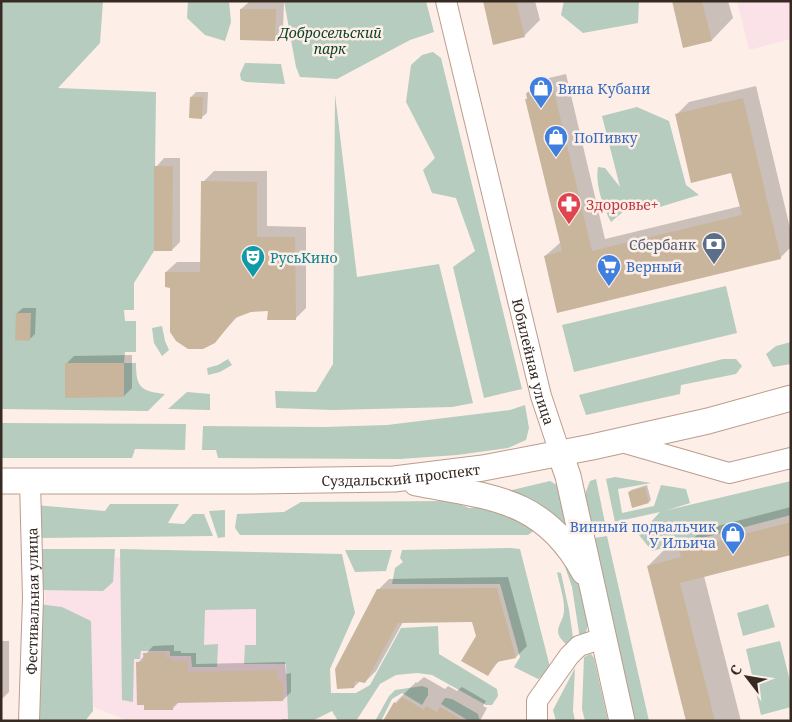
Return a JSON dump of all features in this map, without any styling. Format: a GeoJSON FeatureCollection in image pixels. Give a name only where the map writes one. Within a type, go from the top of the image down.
{"type":"FeatureCollection","features":[{"type":"Feature","properties":{"kind":"main road","name":"Суздальский проспект"},"geometry":{"type":"LineString","coordinates":[[1,481],[394,479],[483,468],[560,453],[708,421],[791,398]]}},
{"type":"Feature","properties":{"kind":"main road","name":"Юбилейная улица"},"geometry":{"type":"LineString","coordinates":[[560,453],[568,476],[622,721]]}},
{"type":"Feature","properties":{"kind":"main road"},"geometry":{"type":"LineString","coordinates":[[394,479],[485,496],[516,505],[541,519],[561,538],[578,560],[594,589]]}},
{"type":"Feature","properties":{"kind":"street","name":"Юбилейная улица"},"geometry":{"type":"LineString","coordinates":[[446,1],[541,396],[560,453]]}},
{"type":"Feature","properties":{"kind":"street"},"geometry":{"type":"LineString","coordinates":[[618,441],[728,473],[791,458]]}},
{"type":"Feature","properties":{"kind":"street","name":"Фестивальная улица"},"geometry":{"type":"LineString","coordinates":[[29,721],[33,598],[30,481]]}},
{"type":"Feature","properties":{"kind":"street"},"geometry":{"type":"LineString","coordinates":[[537,721],[537,701],[569,656],[579,646],[603,638]]}},
{"type":"Feature","properties":{"kind":"shaded area"},"geometry":{"type":"Polygon","coordinates":[[[737,1],[791,1],[791,39],[749,50],[737,1]]]}},
{"type":"Feature","properties":{"kind":"shaded area"},"geometry":{"type":"Polygon","coordinates":[[[45,556],[231,560],[286,664],[288,719],[281,721],[128,721],[86,704],[41,721],[45,556]]]}},
{"type":"Feature","properties":{"kind":"green space"},"geometry":{"type":"Polygon","coordinates":[[[1,1],[103,1],[100,43],[58,88],[156,92],[154,251],[134,283],[134,310],[124,310],[125,321],[136,321],[136,352],[125,352],[124,363],[136,363],[137,378],[142,387],[165,394],[148,411],[1,409],[1,1]]]}},
{"type":"Feature","properties":{"kind":"green space"},"geometry":{"type":"Polygon","coordinates":[[[188,1],[229,1],[231,22],[225,41],[205,35],[187,18],[188,1]]]}},
{"type":"Feature","properties":{"kind":"green space","name":"Добросельский парк"},"geometry":{"type":"Polygon","coordinates":[[[284,1],[426,1],[434,32],[410,40],[337,79],[300,77],[296,67],[284,1]]]}},
{"type":"Feature","properties":{"kind":"green space"},"geometry":{"type":"Polygon","coordinates":[[[564,1],[639,1],[638,23],[583,33],[561,15],[564,1]]]}},
{"type":"Feature","properties":{"kind":"green space"},"geometry":{"type":"Polygon","coordinates":[[[433,52],[441,58],[522,389],[484,398],[453,267],[475,251],[456,198],[432,193],[423,170],[435,158],[406,102],[411,65],[422,55],[433,52]]]}},
{"type":"Feature","properties":{"kind":"green space"},"geometry":{"type":"Polygon","coordinates":[[[245,63],[281,64],[285,84],[246,82],[241,80],[240,74],[245,63]]]}},
{"type":"Feature","properties":{"kind":"green space"},"geometry":{"type":"Polygon","coordinates":[[[335,94],[357,277],[439,264],[473,403],[452,407],[333,410],[276,408],[275,391],[316,392],[333,364],[335,94]]]}},
{"type":"Feature","properties":{"kind":"green space"},"geometry":{"type":"Polygon","coordinates":[[[637,107],[669,121],[686,185],[699,195],[650,210],[631,205],[611,222],[600,195],[598,167],[605,168],[620,187],[602,116],[637,107]]]}},
{"type":"Feature","properties":{"kind":"green space"},"geometry":{"type":"Polygon","coordinates":[[[726,286],[737,333],[574,372],[562,325],[726,286]]]}},
{"type":"Feature","properties":{"kind":"green space"},"geometry":{"type":"Polygon","coordinates":[[[162,326],[169,350],[162,356],[154,343],[152,328],[162,326]]]}},
{"type":"Feature","properties":{"kind":"green space"},"geometry":{"type":"Polygon","coordinates":[[[791,342],[791,364],[773,367],[766,354],[776,346],[791,342]]]}},
{"type":"Feature","properties":{"kind":"green space"},"geometry":{"type":"Polygon","coordinates":[[[228,359],[232,365],[220,372],[208,375],[207,368],[218,365],[228,359]]]}},
{"type":"Feature","properties":{"kind":"green space"},"geometry":{"type":"Polygon","coordinates":[[[723,359],[736,359],[742,366],[736,374],[681,385],[680,394],[586,415],[579,395],[723,359]]]}},
{"type":"Feature","properties":{"kind":"green space"},"geometry":{"type":"Polygon","coordinates":[[[187,392],[210,394],[210,410],[168,409],[187,392]]]}},
{"type":"Feature","properties":{"kind":"green space"},"geometry":{"type":"Polygon","coordinates":[[[525,405],[529,428],[526,440],[508,448],[457,455],[400,459],[218,458],[216,450],[202,450],[203,426],[324,427],[387,425],[510,410],[525,405]]]}},
{"type":"Feature","properties":{"kind":"green space"},"geometry":{"type":"Polygon","coordinates":[[[1,423],[186,424],[185,450],[135,449],[132,458],[1,458],[1,423]]]}},
{"type":"Feature","properties":{"kind":"green space"},"geometry":{"type":"Polygon","coordinates":[[[615,477],[651,483],[618,489],[622,513],[654,506],[661,485],[686,489],[690,503],[668,510],[791,481],[791,515],[652,551],[639,535],[660,512],[615,522],[606,479],[615,477]]]}},
{"type":"Feature","properties":{"kind":"green space"},"geometry":{"type":"Polygon","coordinates":[[[596,479],[605,523],[591,525],[585,494],[590,481],[596,479]]]}},
{"type":"Feature","properties":{"kind":"green space"},"geometry":{"type":"Polygon","coordinates":[[[550,481],[557,485],[570,530],[495,494],[550,481]]]}},
{"type":"Feature","properties":{"kind":"green space"},"geometry":{"type":"Polygon","coordinates":[[[452,501],[469,508],[499,506],[536,529],[528,535],[240,535],[235,528],[237,514],[284,512],[301,502],[452,501]]]}},
{"type":"Feature","properties":{"kind":"green space"},"geometry":{"type":"Polygon","coordinates":[[[110,504],[179,504],[168,523],[184,524],[193,514],[204,514],[213,536],[37,538],[35,505],[105,511],[110,504]]]}},
{"type":"Feature","properties":{"kind":"green space"},"geometry":{"type":"Polygon","coordinates":[[[225,510],[225,537],[218,538],[209,511],[225,510]]]}},
{"type":"Feature","properties":{"kind":"green space"},"geometry":{"type":"Polygon","coordinates":[[[607,536],[649,721],[633,721],[594,538],[607,536]]]}},
{"type":"Feature","properties":{"kind":"green space"},"geometry":{"type":"Polygon","coordinates":[[[40,549],[115,549],[113,582],[103,591],[39,590],[40,549]]]}},
{"type":"Feature","properties":{"kind":"green space"},"geometry":{"type":"Polygon","coordinates":[[[120,549],[342,554],[355,613],[330,669],[331,693],[356,693],[370,685],[401,628],[438,626],[439,654],[497,689],[498,696],[492,705],[486,705],[432,675],[417,673],[396,675],[380,684],[356,721],[338,721],[332,711],[312,721],[281,721],[282,719],[288,719],[286,664],[244,664],[245,645],[256,645],[256,609],[205,610],[204,645],[218,644],[217,667],[192,667],[191,656],[170,656],[170,651],[141,651],[140,659],[134,659],[133,702],[122,700],[120,549]]]}},
{"type":"Feature","properties":{"kind":"green space"},"geometry":{"type":"Polygon","coordinates":[[[520,549],[551,671],[538,679],[514,667],[520,657],[500,584],[392,584],[395,568],[403,562],[400,558],[402,550],[520,549]]]}},
{"type":"Feature","properties":{"kind":"green space"},"geometry":{"type":"Polygon","coordinates":[[[345,550],[392,550],[386,571],[355,572],[345,550]]]}},
{"type":"Feature","properties":{"kind":"green space"},"geometry":{"type":"Polygon","coordinates":[[[561,555],[575,572],[584,601],[588,623],[586,633],[580,639],[572,587],[561,555]]]}},
{"type":"Feature","properties":{"kind":"green space"},"geometry":{"type":"Polygon","coordinates":[[[557,572],[561,573],[574,644],[566,644],[561,639],[558,630],[564,614],[564,608],[557,572]]]}},
{"type":"Feature","properties":{"kind":"green space"},"geometry":{"type":"Polygon","coordinates":[[[38,604],[62,607],[91,621],[93,711],[85,721],[35,721],[38,604]]]}},
{"type":"Feature","properties":{"kind":"green space"},"geometry":{"type":"Polygon","coordinates":[[[768,604],[775,627],[743,636],[737,613],[768,604]]]}},
{"type":"Feature","properties":{"kind":"green space"},"geometry":{"type":"Polygon","coordinates":[[[780,641],[791,685],[791,707],[761,715],[746,649],[780,641]]]}},
{"type":"Feature","properties":{"kind":"green space"},"geometry":{"type":"Polygon","coordinates":[[[591,654],[594,658],[608,721],[585,721],[582,709],[584,657],[591,654]]]}},
{"type":"Feature","properties":{"kind":"green space"},"geometry":{"type":"Polygon","coordinates":[[[575,668],[573,711],[575,721],[556,721],[553,710],[575,668]]]}},
{"type":"Feature","properties":{"kind":"green space"},"geometry":{"type":"Polygon","coordinates":[[[422,686],[428,688],[428,695],[422,705],[402,693],[392,699],[381,721],[375,721],[389,696],[395,690],[422,686]]]}},
{"type":"Feature","properties":{"kind":"green space"},"geometry":{"type":"Polygon","coordinates":[[[445,698],[452,699],[478,714],[480,721],[469,721],[441,704],[445,698]]]}},
{"type":"Feature","properties":{"kind":"building"},"geometry":{"type":"Polygon","coordinates":[[[483,1],[516,1],[525,37],[493,45],[483,1]]]}},
{"type":"Feature","properties":{"kind":"building"},"geometry":{"type":"Polygon","coordinates":[[[672,1],[702,1],[712,41],[683,48],[672,1]]]}},
{"type":"Feature","properties":{"kind":"building"},"geometry":{"type":"Polygon","coordinates":[[[240,9],[276,9],[275,41],[240,40],[240,9]]]}},
{"type":"Feature","properties":{"kind":"building"},"geometry":{"type":"Polygon","coordinates":[[[553,87],[592,251],[742,215],[731,173],[691,183],[675,114],[743,98],[781,259],[557,313],[544,256],[562,251],[525,99],[527,99],[526,93],[553,87]]]}},
{"type":"Feature","properties":{"kind":"building"},"geometry":{"type":"Polygon","coordinates":[[[190,97],[203,97],[202,119],[189,118],[190,97]]]}},
{"type":"Feature","properties":{"kind":"building"},"geometry":{"type":"Polygon","coordinates":[[[154,166],[173,166],[172,251],[154,251],[154,166]]]}},
{"type":"Feature","properties":{"kind":"building"},"geometry":{"type":"Polygon","coordinates":[[[201,181],[257,182],[257,237],[295,237],[296,320],[267,320],[268,311],[251,312],[235,318],[215,343],[203,349],[188,349],[176,341],[170,332],[170,288],[165,287],[165,272],[200,272],[201,181]]]}},
{"type":"Feature","properties":{"kind":"building"},"geometry":{"type":"Polygon","coordinates":[[[16,313],[31,313],[30,341],[15,340],[16,313]]]}},
{"type":"Feature","properties":{"kind":"building"},"geometry":{"type":"Polygon","coordinates":[[[65,363],[124,363],[124,397],[65,398],[65,363]]]}},
{"type":"Feature","properties":{"kind":"building"},"geometry":{"type":"Polygon","coordinates":[[[645,487],[649,503],[632,508],[628,492],[645,487]]]}},
{"type":"Feature","properties":{"kind":"building"},"geometry":{"type":"Polygon","coordinates":[[[791,522],[791,555],[680,583],[715,721],[686,721],[647,566],[681,557],[679,551],[791,522]]]}},
{"type":"Feature","properties":{"kind":"building"},"geometry":{"type":"Polygon","coordinates":[[[497,588],[516,658],[497,662],[488,676],[461,661],[476,636],[472,622],[398,623],[365,683],[355,681],[354,688],[337,689],[335,669],[377,589],[497,588]]]}},
{"type":"Feature","properties":{"kind":"building"},"geometry":{"type":"Polygon","coordinates":[[[143,653],[166,653],[166,658],[173,658],[173,661],[188,660],[188,672],[278,670],[278,681],[283,681],[283,701],[173,703],[173,710],[144,710],[144,705],[137,705],[136,662],[144,662],[143,653]]]}},
{"type":"Feature","properties":{"kind":"building"},"geometry":{"type":"Polygon","coordinates":[[[402,697],[424,710],[426,706],[437,712],[440,707],[464,721],[383,721],[394,702],[397,704],[402,697]]]}},
{"type":"Feature","properties":{"kind":"place","name":"Вина Кубани"},"geometry":{"type":"Point","coordinates":[541,109]}},
{"type":"Feature","properties":{"kind":"place","name":"ПоПивку"},"geometry":{"type":"Point","coordinates":[556,158]}},
{"type":"Feature","properties":{"kind":"place","name":"Здоровье+"},"geometry":{"type":"Point","coordinates":[569,225]}},
{"type":"Feature","properties":{"kind":"place","name":"Сбербанк"},"geometry":{"type":"Point","coordinates":[714,265]}},
{"type":"Feature","properties":{"kind":"place","name":"РусьКино"},"geometry":{"type":"Point","coordinates":[253,278]}},
{"type":"Feature","properties":{"kind":"place","name":"Верный"},"geometry":{"type":"Point","coordinates":[609,287]}},
{"type":"Feature","properties":{"kind":"place","name":"Винный подвальчик У Ильича"},"geometry":{"type":"Point","coordinates":[733,555]}}]}
